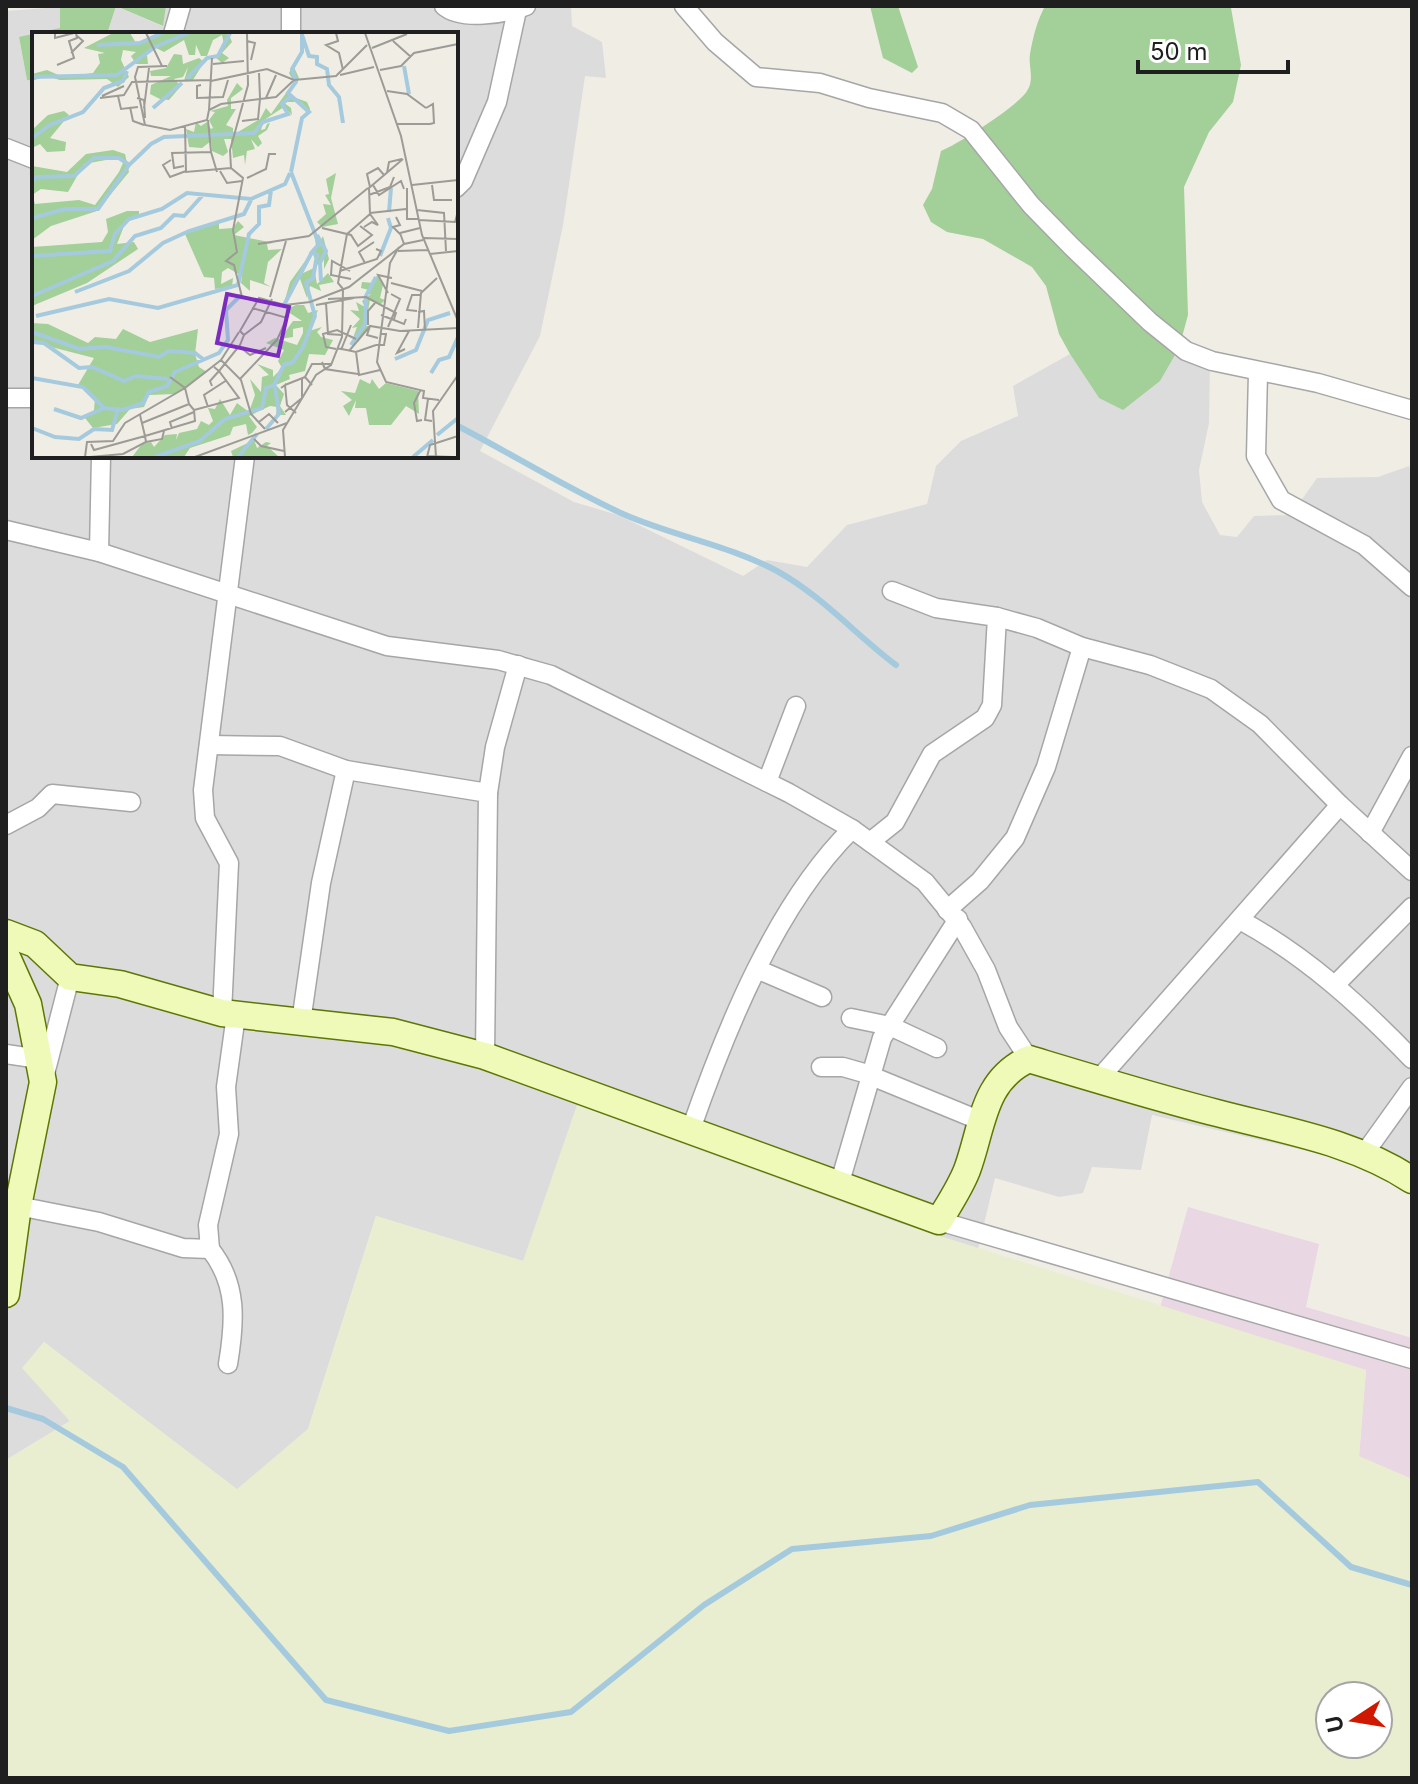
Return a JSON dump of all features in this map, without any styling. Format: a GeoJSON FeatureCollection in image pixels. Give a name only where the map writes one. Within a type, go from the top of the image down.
{"type":"FeatureCollection","features":[{"type":"Feature","properties":{"kind":"street"},"geometry":{"type":"LineString","coordinates":[[174,32],[181,6]]}},
{"type":"Feature","properties":{"kind":"street"},"geometry":{"type":"LineString","coordinates":[[291,6],[291,32]]}},
{"type":"Feature","properties":{"kind":"street"},"geometry":{"type":"LineString","coordinates":[[444,6],[455,14],[518,15],[497,102],[463,181],[458,186]]}},
{"type":"Feature","properties":{"kind":"street"},"geometry":{"type":"LineString","coordinates":[[684,6],[715,42],[756,77],[820,83],[957,120],[984,143],[1031,205],[1071,246],[1150,322],[1199,357],[1258,373],[1318,383],[1412,410]]}},
{"type":"Feature","properties":{"kind":"street"},"geometry":{"type":"LineString","coordinates":[[6,148],[32,158]]}},
{"type":"Feature","properties":{"kind":"street"},"geometry":{"type":"LineString","coordinates":[[1258,373],[1256,456],[1276,492],[1300,512],[1364,545],[1412,587]]}},
{"type":"Feature","properties":{"kind":"street"},"geometry":{"type":"LineString","coordinates":[[6,398],[32,398]]}},
{"type":"Feature","properties":{"kind":"street"},"geometry":{"type":"LineString","coordinates":[[99,552],[101,458]]}},
{"type":"Feature","properties":{"kind":"street"},"geometry":{"type":"LineString","coordinates":[[228,1364],[235,1324],[232,1290],[210,1249],[208,1225],[229,1134],[226,1087],[229,863],[203,808],[245,458]]}},
{"type":"Feature","properties":{"kind":"street"},"geometry":{"type":"LineString","coordinates":[[6,530],[99,552],[387,646],[518,665],[551,675],[767,782],[852,829],[925,882],[952,914],[986,970],[1008,1027],[1029,1059],[1097,1081],[1272,1124],[1364,1154],[1412,1180]]}},
{"type":"Feature","properties":{"kind":"street"},"geometry":{"type":"LineString","coordinates":[[892,591],[936,608],[997,617],[1037,628],[1082,647],[1150,665],[1211,689],[1260,724],[1340,805],[1412,871]]}},
{"type":"Feature","properties":{"kind":"street"},"geometry":{"type":"LineString","coordinates":[[870,842],[895,822],[932,754],[985,718],[992,705],[997,617]]}},
{"type":"Feature","properties":{"kind":"street"},"geometry":{"type":"LineString","coordinates":[[840,1182],[871,1075],[890,1026],[952,914],[1015,838],[1046,767],[1082,647]]}},
{"type":"Feature","properties":{"kind":"street"},"geometry":{"type":"LineString","coordinates":[[485,1056],[488,793],[495,747],[518,665]]}},
{"type":"Feature","properties":{"kind":"street"},"geometry":{"type":"LineString","coordinates":[[767,782],[796,706]]}},
{"type":"Feature","properties":{"kind":"street"},"geometry":{"type":"LineString","coordinates":[[209,745],[280,746],[346,770],[488,793]]}},
{"type":"Feature","properties":{"kind":"street"},"geometry":{"type":"LineString","coordinates":[[1370,833],[1412,756]]}},
{"type":"Feature","properties":{"kind":"street"},"geometry":{"type":"LineString","coordinates":[[301,1022],[321,883],[346,770]]}},
{"type":"Feature","properties":{"kind":"street"},"geometry":{"type":"LineString","coordinates":[[6,825],[38,808],[52,794],[131,802]]}},
{"type":"Feature","properties":{"kind":"street"},"geometry":{"type":"LineString","coordinates":[[1097,1081],[1340,805]]}},
{"type":"Feature","properties":{"kind":"street"},"geometry":{"type":"LineString","coordinates":[[691,1129],[714,1063],[769,945],[816,869],[852,829]]}},
{"type":"Feature","properties":{"kind":"street"},"geometry":{"type":"LineString","coordinates":[[1335,985],[1412,907]]}},
{"type":"Feature","properties":{"kind":"street"},"geometry":{"type":"LineString","coordinates":[[1240,920],[1274,939],[1335,985],[1412,1059]]}},
{"type":"Feature","properties":{"kind":"street"},"geometry":{"type":"LineString","coordinates":[[6,933],[35,944],[70,977],[120,984],[229,1014],[393,1032],[485,1056],[840,1182],[939,1221],[1412,1359]]}},
{"type":"Feature","properties":{"kind":"street"},"geometry":{"type":"LineString","coordinates":[[6,955],[28,1004],[41,1070]]}},
{"type":"Feature","properties":{"kind":"street"},"geometry":{"type":"LineString","coordinates":[[759,970],[822,997]]}},
{"type":"Feature","properties":{"kind":"street"},"geometry":{"type":"LineString","coordinates":[[6,1294],[41,1070],[70,977]]}},
{"type":"Feature","properties":{"kind":"street"},"geometry":{"type":"LineString","coordinates":[[851,1018],[890,1026],[937,1048]]}},
{"type":"Feature","properties":{"kind":"street"},"geometry":{"type":"LineString","coordinates":[[6,1054],[41,1070]]}},
{"type":"Feature","properties":{"kind":"street"},"geometry":{"type":"LineString","coordinates":[[939,1221],[966,1172],[993,1088],[1003,1075],[1029,1059]]}},
{"type":"Feature","properties":{"kind":"street"},"geometry":{"type":"LineString","coordinates":[[821,1067],[843,1067],[871,1075],[981,1121]]}},
{"type":"Feature","properties":{"kind":"street"},"geometry":{"type":"LineString","coordinates":[[1364,1154],[1412,1087]]}},
{"type":"Feature","properties":{"kind":"street"},"geometry":{"type":"LineString","coordinates":[[18,1206],[99,1222],[183,1248],[210,1249]]}},
{"type":"Feature","properties":{"kind":"shaded area"},"geometry":{"type":"Polygon","coordinates":[[[116,6],[162,26],[166,6],[571,6],[572,26],[602,42],[606,78],[585,76],[563,225],[540,336],[480,451],[574,502],[618,515],[743,576],[767,560],[807,567],[847,525],[927,504],[936,466],[961,441],[1018,416],[1013,386],[1070,354],[1099,398],[1179,348],[1210,359],[1209,423],[1199,470],[1202,502],[1220,535],[1237,537],[1254,516],[1291,515],[1317,478],[1378,477],[1409,466],[1412,475],[1412,1193],[1359,1163],[1152,1115],[1141,1170],[1092,1167],[1083,1193],[1059,1197],[995,1178],[978,1249],[902,1224],[523,1261],[376,1216],[308,1429],[237,1490],[44,1342],[23,1368],[70,1421],[6,1460],[6,11],[60,7],[60,28],[32,32],[32,35],[19,38],[27,80],[32,81],[32,458],[458,458],[458,32],[108,32],[116,6]]]}},
{"type":"Feature","properties":{"kind":"shaded area"},"geometry":{"type":"Polygon","coordinates":[[[1188,1207],[1319,1244],[1306,1307],[1412,1338],[1412,1479],[1359,1457],[1366,1370],[1160,1308],[1188,1207]]]}},
{"type":"Feature","properties":{"kind":"green space"},"geometry":{"type":"Polygon","coordinates":[[[60,6],[116,6],[108,32],[42,32],[60,28],[60,6]]]}},
{"type":"Feature","properties":{"kind":"green space"},"geometry":{"type":"Polygon","coordinates":[[[116,6],[166,6],[163,26],[116,6]]]}},
{"type":"Feature","properties":{"kind":"green space"},"geometry":{"type":"Polygon","coordinates":[[[870,6],[898,6],[918,67],[912,73],[883,58],[870,6]]]}},
{"type":"Feature","properties":{"kind":"green space"},"geometry":{"type":"Polygon","coordinates":[[[1045,6],[1231,8],[1241,65],[1233,102],[1209,132],[1184,187],[1188,315],[1179,348],[1160,381],[1123,410],[1099,398],[1070,354],[1059,334],[1046,286],[1032,267],[983,239],[947,232],[931,222],[923,205],[932,189],[941,151],[987,124],[1027,91],[1031,82],[1032,41],[1045,6]]]}},
{"type":"Feature","properties":{"kind":"green space"},"geometry":{"type":"Polygon","coordinates":[[[32,34],[32,81],[27,80],[19,37],[32,34]]]}},
{"type":"Feature","properties":{"kind":"green space"},"geometry":{"type":"Polygon","coordinates":[[[577,1105],[902,1224],[1366,1370],[1359,1456],[1412,1479],[1412,1778],[6,1778],[6,1460],[70,1421],[22,1368],[44,1342],[237,1489],[308,1429],[376,1216],[523,1261],[577,1105]]]}},
{"type":"Feature","properties":{"kind":"waterway"},"geometry":{"type":"LineString","coordinates":[[458,426],[623,514],[739,554],[777,571],[824,604],[896,665]]}},
{"type":"Feature","properties":{"kind":"waterway"},"geometry":{"type":"LineString","coordinates":[[6,1408],[43,1419],[123,1467],[326,1700],[449,1731],[571,1712],[704,1605],[792,1549],[931,1536],[1030,1505],[1258,1482],[1351,1567],[1412,1585]]}}]}
